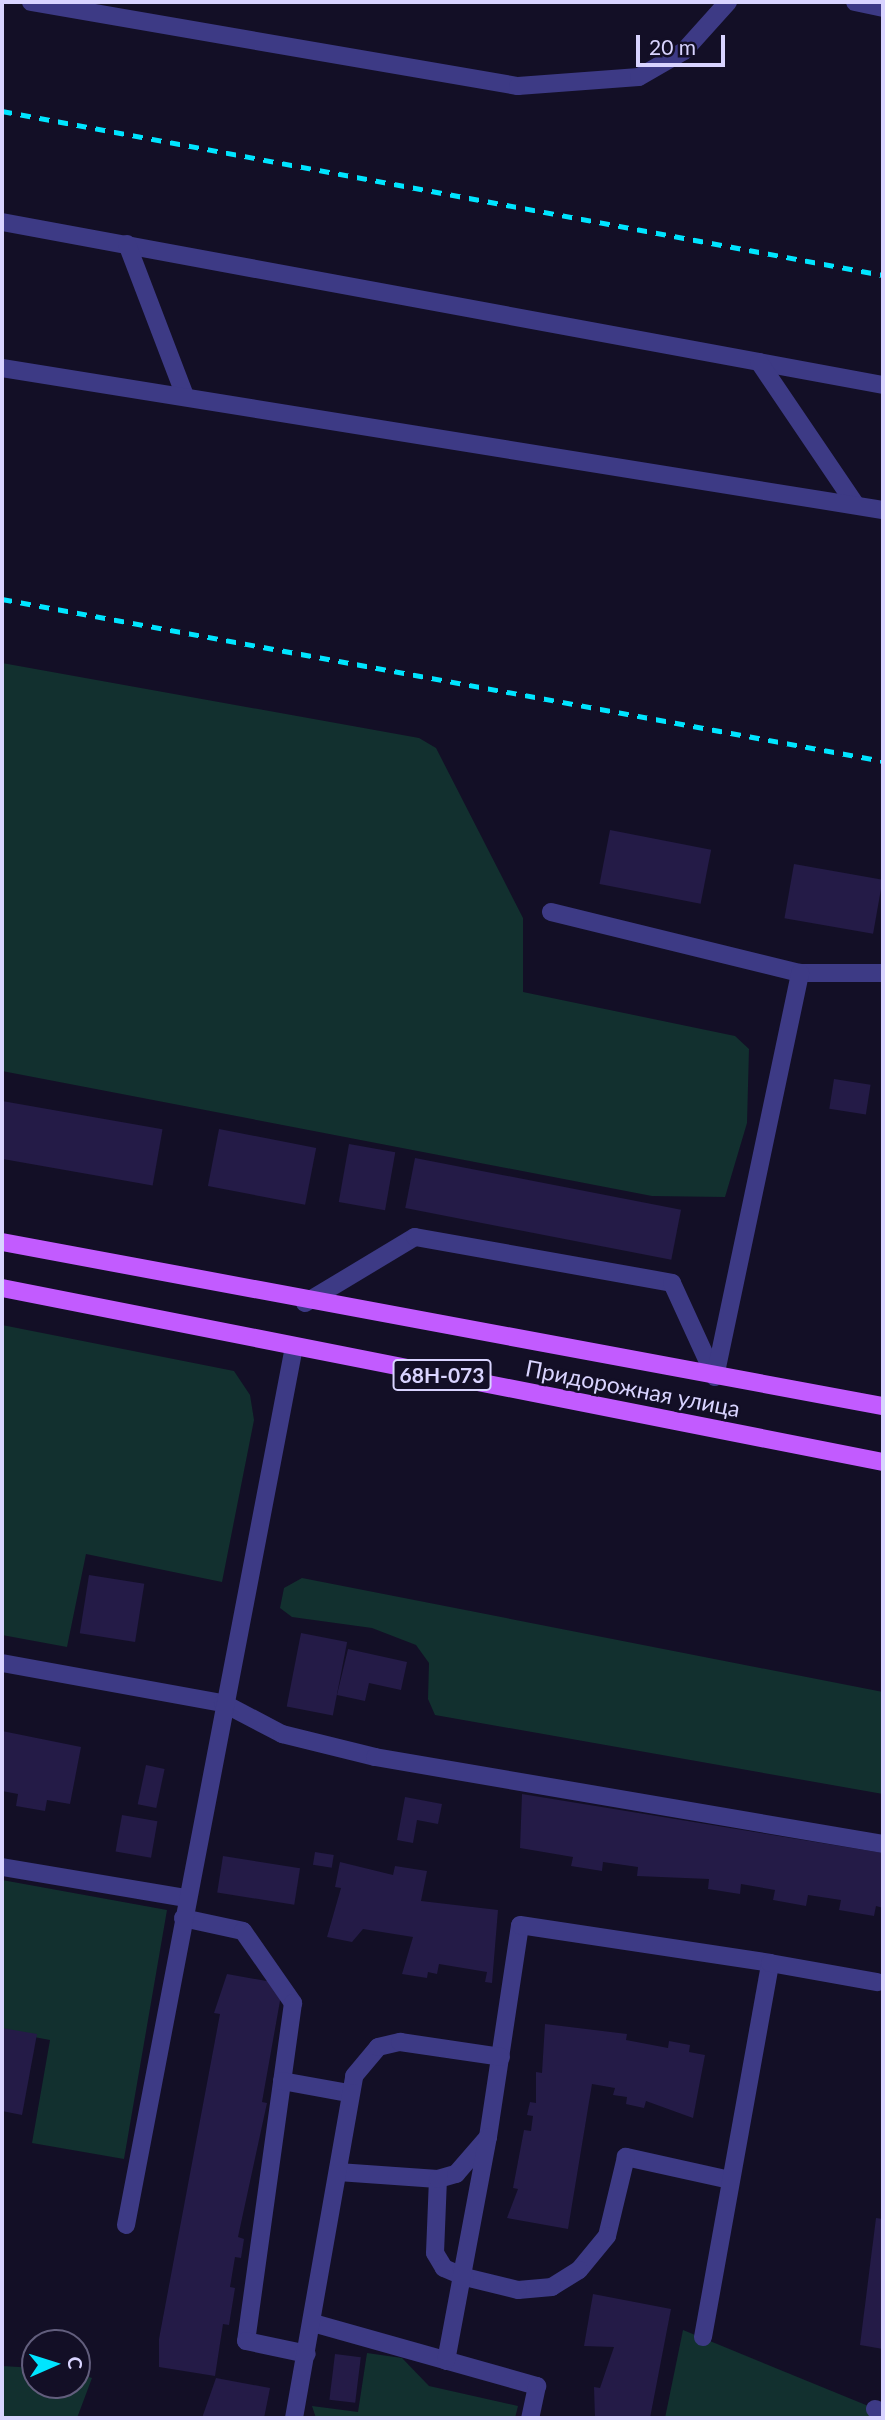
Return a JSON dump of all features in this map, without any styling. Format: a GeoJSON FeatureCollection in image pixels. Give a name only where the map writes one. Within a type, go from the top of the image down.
{"type":"FeatureCollection","features":[{"type":"Feature","properties":{"kind":"main road","name":"68Н-073"},"geometry":{"type":"LineString","coordinates":[[2,1242],[305,1303],[883,1406]]}},
{"type":"Feature","properties":{"kind":"main road","name":"Придорожная улица"},"geometry":{"type":"LineString","coordinates":[[2,1288],[883,1462]]}},
{"type":"Feature","properties":{"kind":"street"},"geometry":{"type":"LineString","coordinates":[[31,2],[518,86],[639,77],[684,51],[727,2]]}},
{"type":"Feature","properties":{"kind":"street"},"geometry":{"type":"LineString","coordinates":[[855,2],[883,8]]}},
{"type":"Feature","properties":{"kind":"street"},"geometry":{"type":"LineString","coordinates":[[2,222],[883,385]]}},
{"type":"Feature","properties":{"kind":"street"},"geometry":{"type":"LineString","coordinates":[[127,244],[186,396]]}},
{"type":"Feature","properties":{"kind":"street"},"geometry":{"type":"LineString","coordinates":[[759,362],[855,504]]}},
{"type":"Feature","properties":{"kind":"street"},"geometry":{"type":"LineString","coordinates":[[2,368],[883,510]]}},
{"type":"Feature","properties":{"kind":"street"},"geometry":{"type":"LineString","coordinates":[[551,912],[800,973],[883,973]]}},
{"type":"Feature","properties":{"kind":"street"},"geometry":{"type":"LineString","coordinates":[[715,1377],[800,973]]}},
{"type":"Feature","properties":{"kind":"street"},"geometry":{"type":"LineString","coordinates":[[305,1303],[415,1237],[658,1280],[672,1283],[715,1377]]}},
{"type":"Feature","properties":{"kind":"street"},"geometry":{"type":"LineString","coordinates":[[126,2225],[223,1703],[295,1347]]}},
{"type":"Feature","properties":{"kind":"street"},"geometry":{"type":"LineString","coordinates":[[2,1663],[223,1703],[282,1734],[375,1757],[883,1844]]}},
{"type":"Feature","properties":{"kind":"street"},"geometry":{"type":"LineString","coordinates":[[2,1867],[186,1898]]}},
{"type":"Feature","properties":{"kind":"street"},"geometry":{"type":"LineString","coordinates":[[183,1918],[243,1931],[293,2003],[246,2341],[307,2354]]}},
{"type":"Feature","properties":{"kind":"street"},"geometry":{"type":"LineString","coordinates":[[446,2361],[465,2277],[520,1925],[877,1982]]}},
{"type":"Feature","properties":{"kind":"street"},"geometry":{"type":"LineString","coordinates":[[703,2337],[770,1963]]}},
{"type":"Feature","properties":{"kind":"street"},"geometry":{"type":"LineString","coordinates":[[294,2418],[313,2323],[349,2094],[378,2047],[400,2042],[501,2057]]}},
{"type":"Feature","properties":{"kind":"street"},"geometry":{"type":"LineString","coordinates":[[282,2081],[349,2094]]}},
{"type":"Feature","properties":{"kind":"street"},"geometry":{"type":"LineString","coordinates":[[338,2172],[438,2179],[456,2174],[488,2137]]}},
{"type":"Feature","properties":{"kind":"street"},"geometry":{"type":"LineString","coordinates":[[438,2179],[435,2253],[444,2268],[465,2277],[517,2290],[552,2287],[579,2270],[607,2236],[626,2157],[730,2180]]}},
{"type":"Feature","properties":{"kind":"street"},"geometry":{"type":"LineString","coordinates":[[313,2323],[537,2386],[530,2418]]}},
{"type":"Feature","properties":{"kind":"green space"},"geometry":{"type":"Polygon","coordinates":[[[2,663],[419,738],[436,748],[523,918],[523,992],[735,1036],[749,1049],[747,1123],[725,1197],[652,1196],[2,1071],[2,663]]]}},
{"type":"Feature","properties":{"kind":"green space"},"geometry":{"type":"Polygon","coordinates":[[[2,1325],[234,1371],[250,1395],[254,1420],[222,1582],[86,1554],[67,1647],[2,1635],[2,1325]]]}},
{"type":"Feature","properties":{"kind":"green space"},"geometry":{"type":"Polygon","coordinates":[[[302,1578],[883,1692],[883,1794],[435,1715],[428,1699],[429,1663],[416,1645],[372,1628],[292,1617],[280,1608],[284,1588],[302,1578]]]}},
{"type":"Feature","properties":{"kind":"green space"},"geometry":{"type":"Polygon","coordinates":[[[2,1880],[167,1910],[124,2159],[32,2143],[50,2040],[2,2031],[2,1880]]]}},
{"type":"Feature","properties":{"kind":"green space"},"geometry":{"type":"Polygon","coordinates":[[[683,2330],[883,2412],[883,2418],[665,2418],[683,2330]]]}},
{"type":"Feature","properties":{"kind":"green space"},"geometry":{"type":"Polygon","coordinates":[[[367,2353],[402,2358],[429,2386],[518,2406],[515,2418],[316,2418],[312,2406],[358,2412],[367,2353]]]}},
{"type":"Feature","properties":{"kind":"green space"},"geometry":{"type":"Polygon","coordinates":[[[2,2366],[21,2367],[21,2399],[84,2399],[77,2418],[2,2418],[2,2366]]]}},
{"type":"Feature","properties":{"kind":"building"},"geometry":{"type":"Polygon","coordinates":[[[610,830],[711,850],[701,904],[600,884],[610,830]]]}},
{"type":"Feature","properties":{"kind":"building"},"geometry":{"type":"Polygon","coordinates":[[[794,864],[883,880],[873,934],[784,918],[794,864]]]}},
{"type":"Feature","properties":{"kind":"building"},"geometry":{"type":"Polygon","coordinates":[[[834,1079],[871,1085],[866,1114],[829,1109],[834,1079]]]}},
{"type":"Feature","properties":{"kind":"building"},"geometry":{"type":"Polygon","coordinates":[[[2,1101],[163,1129],[153,1185],[2,1159],[2,1101]]]}},
{"type":"Feature","properties":{"kind":"building"},"geometry":{"type":"Polygon","coordinates":[[[219,1129],[316,1148],[305,1205],[208,1186],[219,1129]]]}},
{"type":"Feature","properties":{"kind":"building"},"geometry":{"type":"Polygon","coordinates":[[[349,1144],[395,1152],[385,1210],[339,1202],[349,1144]]]}},
{"type":"Feature","properties":{"kind":"building"},"geometry":{"type":"Polygon","coordinates":[[[415,1158],[681,1210],[671,1260],[405,1208],[415,1158]]]}},
{"type":"Feature","properties":{"kind":"building"},"geometry":{"type":"Polygon","coordinates":[[[89,1575],[144,1584],[135,1642],[80,1633],[89,1575]]]}},
{"type":"Feature","properties":{"kind":"building"},"geometry":{"type":"Polygon","coordinates":[[[301,1633],[347,1642],[333,1716],[287,1707],[301,1633]]]}},
{"type":"Feature","properties":{"kind":"building"},"geometry":{"type":"Polygon","coordinates":[[[348,1649],[407,1662],[401,1690],[369,1683],[365,1701],[337,1695],[348,1649]]]}},
{"type":"Feature","properties":{"kind":"building"},"geometry":{"type":"Polygon","coordinates":[[[2,1731],[81,1747],[70,1804],[47,1800],[45,1811],[16,1806],[18,1794],[2,1791],[2,1731]]]}},
{"type":"Feature","properties":{"kind":"building"},"geometry":{"type":"Polygon","coordinates":[[[146,1765],[165,1769],[156,1808],[138,1804],[146,1765]]]}},
{"type":"Feature","properties":{"kind":"building"},"geometry":{"type":"Polygon","coordinates":[[[522,1794],[883,1853],[883,1908],[876,1906],[874,1916],[839,1910],[841,1900],[808,1895],[806,1906],[773,1900],[775,1890],[741,1884],[740,1894],[708,1889],[709,1879],[637,1876],[638,1867],[603,1862],[602,1871],[571,1866],[573,1857],[520,1848],[522,1794]]]}},
{"type":"Feature","properties":{"kind":"building"},"geometry":{"type":"Polygon","coordinates":[[[405,1797],[442,1804],[438,1824],[417,1820],[413,1843],[397,1840],[405,1797]]]}},
{"type":"Feature","properties":{"kind":"building"},"geometry":{"type":"Polygon","coordinates":[[[122,1815],[157,1821],[151,1858],[116,1851],[122,1815]]]}},
{"type":"Feature","properties":{"kind":"building"},"geometry":{"type":"Polygon","coordinates":[[[315,1852],[334,1855],[332,1868],[313,1865],[315,1852]]]}},
{"type":"Feature","properties":{"kind":"building"},"geometry":{"type":"Polygon","coordinates":[[[223,1856],[300,1868],[294,1905],[217,1893],[223,1856]]]}},
{"type":"Feature","properties":{"kind":"building"},"geometry":{"type":"Polygon","coordinates":[[[340,1862],[393,1875],[395,1866],[427,1871],[421,1901],[498,1910],[492,1983],[485,1982],[487,1972],[439,1964],[437,1974],[428,1972],[427,1978],[402,1974],[413,1937],[363,1929],[352,1942],[327,1937],[341,1888],[335,1887],[340,1862]]]}},
{"type":"Feature","properties":{"kind":"building"},"geometry":{"type":"Polygon","coordinates":[[[227,1974],[283,1984],[262,2102],[267,2103],[238,2237],[244,2239],[241,2258],[235,2257],[230,2287],[235,2288],[229,2325],[223,2324],[215,2376],[159,2367],[159,2339],[220,2014],[214,2013],[227,1974]]]}},
{"type":"Feature","properties":{"kind":"building"},"geometry":{"type":"Polygon","coordinates":[[[545,2024],[627,2034],[626,2040],[668,2048],[669,2041],[690,2045],[689,2052],[705,2055],[693,2118],[646,2101],[644,2108],[626,2104],[627,2097],[613,2095],[615,2088],[592,2084],[568,2229],[507,2218],[518,2189],[513,2188],[524,2130],[531,2131],[533,2116],[527,2115],[530,2102],[536,2103],[536,2072],[542,2073],[545,2024]]]}},
{"type":"Feature","properties":{"kind":"building"},"geometry":{"type":"Polygon","coordinates":[[[2,2028],[37,2034],[22,2115],[2,2111],[2,2028]]]}},
{"type":"Feature","properties":{"kind":"building"},"geometry":{"type":"Polygon","coordinates":[[[876,2218],[883,2219],[883,2349],[860,2345],[876,2218]]]}},
{"type":"Feature","properties":{"kind":"building"},"geometry":{"type":"Polygon","coordinates":[[[593,2294],[671,2309],[650,2418],[595,2418],[594,2387],[600,2388],[614,2347],[584,2346],[593,2294]]]}},
{"type":"Feature","properties":{"kind":"building"},"geometry":{"type":"Polygon","coordinates":[[[335,2354],[361,2357],[355,2403],[329,2400],[335,2354]]]}},
{"type":"Feature","properties":{"kind":"building"},"geometry":{"type":"Polygon","coordinates":[[[216,2378],[270,2388],[264,2418],[202,2418],[216,2378]]]}},
{"type":"Feature","properties":{"kind":"railway"},"geometry":{"type":"LineString","coordinates":[[2,111],[883,275]]}},
{"type":"Feature","properties":{"kind":"railway"},"geometry":{"type":"LineString","coordinates":[[2,599],[883,761]]}}]}
